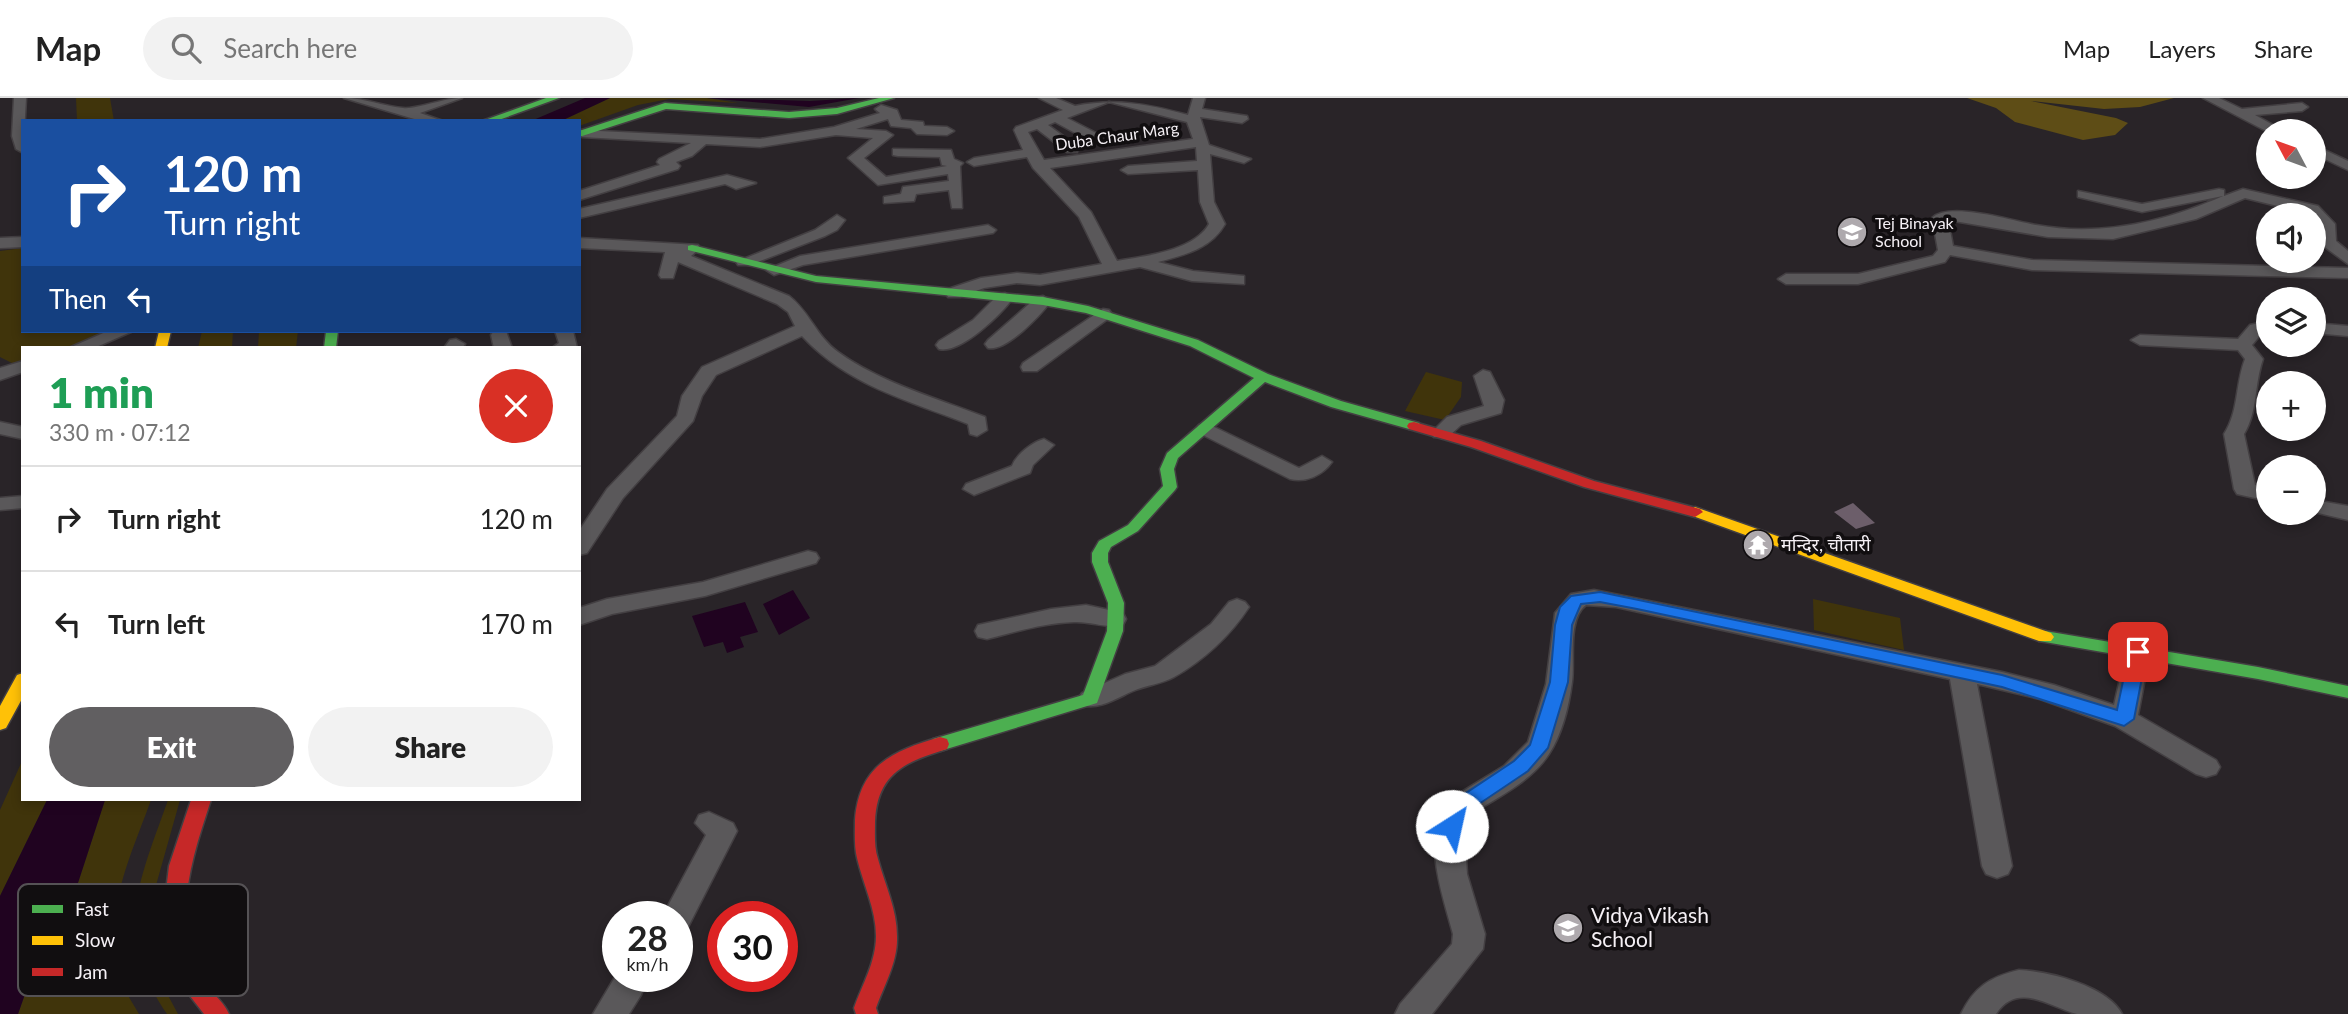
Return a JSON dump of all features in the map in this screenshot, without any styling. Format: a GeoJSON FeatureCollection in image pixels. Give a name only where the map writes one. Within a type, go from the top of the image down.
{"type":"FeatureCollection","features":[{"type":"Feature","properties":{"kind":"street"},"geometry":{"type":"LineString","coordinates":[[349,98],[430,119]]}},
{"type":"Feature","properties":{"kind":"street"},"geometry":{"type":"LineString","coordinates":[[407,112],[456,98]]}},
{"type":"Feature","properties":{"kind":"street"},"geometry":{"type":"LineString","coordinates":[[492,119],[555,98]]}},
{"type":"Feature","properties":{"kind":"street"},"geometry":{"type":"LineString","coordinates":[[1045,98],[1076,111]]}},
{"type":"Feature","properties":{"kind":"street"},"geometry":{"type":"LineString","coordinates":[[1112,269],[1086,215],[1033,159],[1021,130],[1108,98],[1193,116],[1242,119]]}},
{"type":"Feature","properties":{"kind":"street"},"geometry":{"type":"LineString","coordinates":[[954,293],[1000,280],[1040,280],[1112,269],[1202,241],[1215,230],[1217,224],[1207,202],[1202,145],[1193,116],[1199,98]]}},
{"type":"Feature","properties":{"kind":"street"},"geometry":{"type":"LineString","coordinates":[[2209,98],[2256,121]]}},
{"type":"Feature","properties":{"kind":"street"},"geometry":{"type":"LineString","coordinates":[[581,133],[664,106],[789,116],[868,104],[891,106]]}},
{"type":"Feature","properties":{"kind":"street"},"geometry":{"type":"LineString","coordinates":[[16,105],[21,138]]}},
{"type":"Feature","properties":{"kind":"street"},"geometry":{"type":"LineString","coordinates":[[891,106],[896,123],[918,125],[917,130],[947,131]]}},
{"type":"Feature","properties":{"kind":"street"},"geometry":{"type":"LineString","coordinates":[[581,133],[760,143],[841,135],[891,106]]}},
{"type":"Feature","properties":{"kind":"street"},"geometry":{"type":"LineString","coordinates":[[2240,113],[2302,107]]}},
{"type":"Feature","properties":{"kind":"street"},"geometry":{"type":"LineString","coordinates":[[1058,118],[1093,137]]}},
{"type":"Feature","properties":{"kind":"street"},"geometry":{"type":"LineString","coordinates":[[1039,124],[1072,149]]}},
{"type":"Feature","properties":{"kind":"street","name":"Duba Chaur Marg"},"geometry":{"type":"LineString","coordinates":[[841,135],[871,140],[855,158],[883,183],[955,166],[1202,145]]}},
{"type":"Feature","properties":{"kind":"street"},"geometry":{"type":"LineString","coordinates":[[581,195],[673,166],[664,162],[687,153],[703,140]]}},
{"type":"Feature","properties":{"kind":"street"},"geometry":{"type":"LineString","coordinates":[[1202,145],[1244,159]]}},
{"type":"Feature","properties":{"kind":"street"},"geometry":{"type":"LineString","coordinates":[[898,152],[946,153],[947,162],[955,166],[957,205]]}},
{"type":"Feature","properties":{"kind":"street"},"geometry":{"type":"LineString","coordinates":[[2326,155],[2348,166]]}},
{"type":"Feature","properties":{"kind":"street"},"geometry":{"type":"LineString","coordinates":[[1128,170],[1205,165]]}},
{"type":"Feature","properties":{"kind":"street"},"geometry":{"type":"LineString","coordinates":[[581,214],[727,179],[736,185],[750,183]]}},
{"type":"Feature","properties":{"kind":"street"},"geometry":{"type":"LineString","coordinates":[[889,200],[909,198],[908,190],[956,185]]}},
{"type":"Feature","properties":{"kind":"street"},"geometry":{"type":"LineString","coordinates":[[1786,279],[1858,279],[1939,259],[1946,250],[1940,218],[1951,214],[2048,232],[2113,234],[2191,216],[2243,193]]}},
{"type":"Feature","properties":{"kind":"street"},"geometry":{"type":"LineString","coordinates":[[2083,194],[2141,208],[2211,194],[2243,193],[2313,209],[2327,224],[2328,242],[2348,259]]}},
{"type":"Feature","properties":{"kind":"street"},"geometry":{"type":"LineString","coordinates":[[737,260],[820,233],[832,227],[837,220]]}},
{"type":"Feature","properties":{"kind":"street"},"geometry":{"type":"LineString","coordinates":[[774,270],[800,261],[988,230]]}},
{"type":"Feature","properties":{"kind":"street"},"geometry":{"type":"LineString","coordinates":[[737,260],[797,232]]}},
{"type":"Feature","properties":{"kind":"street"},"geometry":{"type":"LineString","coordinates":[[0,243],[21,242]]}},
{"type":"Feature","properties":{"kind":"street"},"geometry":{"type":"LineString","coordinates":[[581,243],[683,247],[829,281],[1043,300],[1103,314],[1211,350],[1263,377],[1394,422],[1441,433],[1589,484],[1697,513],[2035,635],[2348,692]]}},
{"type":"Feature","properties":{"kind":"street"},"geometry":{"type":"LineString","coordinates":[[667,275],[683,247]]}},
{"type":"Feature","properties":{"kind":"street"},"geometry":{"type":"LineString","coordinates":[[683,247],[684,259],[783,300],[795,309],[805,328],[843,365],[900,392],[978,421],[977,430]]}},
{"type":"Feature","properties":{"kind":"street"},"geometry":{"type":"LineString","coordinates":[[1946,250],[2032,265],[2348,273]]}},
{"type":"Feature","properties":{"kind":"street"},"geometry":{"type":"LineString","coordinates":[[1140,262],[1192,276],[1238,280]]}},
{"type":"Feature","properties":{"kind":"street"},"geometry":{"type":"LineString","coordinates":[[945,345],[979,324],[1005,298]]}},
{"type":"Feature","properties":{"kind":"street"},"geometry":{"type":"LineString","coordinates":[[995,344],[1043,300]]}},
{"type":"Feature","properties":{"kind":"street"},"geometry":{"type":"LineString","coordinates":[[1030,367],[1103,314]]}},
{"type":"Feature","properties":{"kind":"street"},"geometry":{"type":"LineString","coordinates":[[581,545],[615,494],[686,417],[692,396],[709,371],[805,328]]}},
{"type":"Feature","properties":{"kind":"street"},"geometry":{"type":"LineString","coordinates":[[2243,345],[2256,329]]}},
{"type":"Feature","properties":{"kind":"street"},"geometry":{"type":"LineString","coordinates":[[2326,329],[2348,331]]}},
{"type":"Feature","properties":{"kind":"street"},"geometry":{"type":"LineString","coordinates":[[83,346],[119,333]]}},
{"type":"Feature","properties":{"kind":"street"},"geometry":{"type":"LineString","coordinates":[[2140,340],[2243,345],[2254,359],[2249,373],[2244,418],[2234,435],[2245,489],[2256,492]]}},
{"type":"Feature","properties":{"kind":"street"},"geometry":{"type":"LineString","coordinates":[[0,374],[21,367]]}},
{"type":"Feature","properties":{"kind":"street"},"geometry":{"type":"LineString","coordinates":[[1441,433],[1454,421],[1494,409],[1494,400],[1483,376]]}},
{"type":"Feature","properties":{"kind":"street"},"geometry":{"type":"LineString","coordinates":[[1091,699],[1113,642],[1116,603],[1100,562],[1100,553],[1105,544],[1133,528],[1170,487],[1167,469],[1172,456],[1263,377]]}},
{"type":"Feature","properties":{"kind":"street"},"geometry":{"type":"LineString","coordinates":[[0,428],[21,433]]}},
{"type":"Feature","properties":{"kind":"street"},"geometry":{"type":"LineString","coordinates":[[1206,429],[1297,475],[1309,472],[1322,463]]}},
{"type":"Feature","properties":{"kind":"street"},"geometry":{"type":"LineString","coordinates":[[974,489],[1023,469],[1022,464],[1044,445]]}},
{"type":"Feature","properties":{"kind":"street"},"geometry":{"type":"LineString","coordinates":[[0,505],[21,502]]}},
{"type":"Feature","properties":{"kind":"street"},"geometry":{"type":"LineString","coordinates":[[2326,508],[2348,513]]}},
{"type":"Feature","properties":{"kind":"street"},"geometry":{"type":"LineString","coordinates":[[581,616],[607,607],[705,589],[808,558]]}},
{"type":"Feature","properties":{"kind":"street"},"geometry":{"type":"LineString","coordinates":[[1412,1014],[1467,949],[1469,934],[1452,874],[1450,842],[1455,810],[1521,766],[1539,748],[1559,682],[1563,625],[1569,607],[1577,599],[1600,597],[1637,604],[2045,691],[2124,719],[2206,767]]}},
{"type":"Feature","properties":{"kind":"street"},"geometry":{"type":"LineString","coordinates":[[867,1014],[865,1008],[886,946],[878,891],[866,855],[865,812],[872,783],[884,768],[913,752],[1091,699],[1134,680],[1164,672],[1220,630],[1237,607]]}},
{"type":"Feature","properties":{"kind":"street"},"geometry":{"type":"LineString","coordinates":[[987,631],[1070,615],[1093,613],[1114,619]]}},
{"type":"Feature","properties":{"kind":"street"},"geometry":{"type":"LineString","coordinates":[[2124,719],[2138,652]]}},
{"type":"Feature","properties":{"kind":"street"},"geometry":{"type":"LineString","coordinates":[[1962,673],[1997,866]]}},
{"type":"Feature","properties":{"kind":"street"},"geometry":{"type":"LineString","coordinates":[[0,723],[21,684]]}},
{"type":"Feature","properties":{"kind":"street"},"geometry":{"type":"LineString","coordinates":[[177,884],[179,866],[201,801]]}},
{"type":"Feature","properties":{"kind":"street"},"geometry":{"type":"LineString","coordinates":[[686,901],[723,831],[709,823]]}},
{"type":"Feature","properties":{"kind":"street"},"geometry":{"type":"LineString","coordinates":[[1978,1014],[1998,987],[2016,982],[2063,992],[2105,1014]]}},
{"type":"Feature","properties":{"kind":"street"},"geometry":{"type":"LineString","coordinates":[[610,1014],[625,992]]}},
{"type":"Feature","properties":{"kind":"street"},"geometry":{"type":"LineString","coordinates":[[202,996],[218,1014]]}},
{"type":"Feature","properties":{"kind":"shaded area"},"geometry":{"type":"Polygon","coordinates":[[[76,98],[110,98],[114,119],[77,119],[76,98]]]}},
{"type":"Feature","properties":{"kind":"shaded area"},"geometry":{"type":"Polygon","coordinates":[[[585,98],[610,98],[565,119],[536,119],[585,98]]]}},
{"type":"Feature","properties":{"kind":"shaded area"},"geometry":{"type":"Polygon","coordinates":[[[610,98],[707,98],[738,103],[669,99],[638,105],[581,125],[581,119],[565,119],[610,98]]]}},
{"type":"Feature","properties":{"kind":"shaded area"},"geometry":{"type":"Polygon","coordinates":[[[707,98],[810,101],[859,98],[809,107],[707,98]]]}},
{"type":"Feature","properties":{"kind":"shaded area"},"geometry":{"type":"Polygon","coordinates":[[[1967,98],[2174,98],[2140,107],[2104,109],[2031,101],[2116,118],[2128,123],[2115,135],[2083,140],[2015,122],[1996,108],[1967,98]]]}},
{"type":"Feature","properties":{"kind":"shaded area"},"geometry":{"type":"Polygon","coordinates":[[[21,248],[21,333],[112,333],[77,346],[21,346],[21,362],[12,363],[0,357],[0,251],[21,248]]]}},
{"type":"Feature","properties":{"kind":"shaded area"},"geometry":{"type":"Polygon","coordinates":[[[202,333],[233,333],[232,346],[198,346],[202,333]]]}},
{"type":"Feature","properties":{"kind":"shaded area"},"geometry":{"type":"Polygon","coordinates":[[[259,333],[298,333],[296,346],[258,346],[259,333]]]}},
{"type":"Feature","properties":{"kind":"shaded area"},"geometry":{"type":"Polygon","coordinates":[[[1426,372],[1462,382],[1461,397],[1445,420],[1405,411],[1426,372]]]}},
{"type":"Feature","properties":{"kind":"shaded area"},"geometry":{"type":"Polygon","coordinates":[[[793,590],[810,618],[779,635],[763,604],[793,590]]]}},
{"type":"Feature","properties":{"kind":"shaded area"},"geometry":{"type":"Polygon","coordinates":[[[1813,599],[1900,618],[1904,650],[1814,630],[1813,599]]]}},
{"type":"Feature","properties":{"kind":"shaded area"},"geometry":{"type":"Polygon","coordinates":[[[745,602],[758,632],[740,637],[744,647],[727,653],[723,642],[704,647],[692,616],[745,602]]]}},
{"type":"Feature","properties":{"kind":"shaded area"},"geometry":{"type":"Polygon","coordinates":[[[21,763],[21,801],[47,801],[0,896],[0,810],[21,763]]]}},
{"type":"Feature","properties":{"kind":"shaded area"},"geometry":{"type":"Polygon","coordinates":[[[47,801],[105,801],[78,884],[18,884],[18,996],[24,996],[18,1014],[0,1014],[0,896],[47,801]]]}},
{"type":"Feature","properties":{"kind":"shaded area"},"geometry":{"type":"Polygon","coordinates":[[[105,801],[151,801],[122,884],[78,884],[105,801]]]}},
{"type":"Feature","properties":{"kind":"shaded area"},"geometry":{"type":"Polygon","coordinates":[[[168,801],[180,801],[156,884],[140,884],[168,801]]]}},
{"type":"Feature","properties":{"kind":"shaded area"},"geometry":{"type":"Polygon","coordinates":[[[24,996],[129,996],[139,1014],[18,1014],[24,996]]]}},
{"type":"Feature","properties":{"kind":"shaded area"},"geometry":{"type":"Polygon","coordinates":[[[156,996],[168,996],[178,1014],[167,1014],[156,996]]]}},
{"type":"Feature","properties":{"kind":"building"},"geometry":{"type":"Polygon","coordinates":[[[1853,503],[1875,523],[1856,529],[1834,512],[1853,503]]]}},
{"type":"Feature","properties":{"kind":"traffic: fast"},"geometry":{"type":"LineString","coordinates":[[492,119],[555,98]]}},
{"type":"Feature","properties":{"kind":"traffic: fast"},"geometry":{"type":"LineString","coordinates":[[581,133],[665,106],[789,115],[837,111],[890,98]]}},
{"type":"Feature","properties":{"kind":"traffic: fast"},"geometry":{"type":"LineString","coordinates":[[692,248],[816,279],[1043,301],[1088,310],[1194,343],[1263,377],[1336,404],[1414,426]]}},
{"type":"Feature","properties":{"kind":"traffic: fast"},"geometry":{"type":"LineString","coordinates":[[330,346],[332,333]]}},
{"type":"Feature","properties":{"kind":"traffic: fast"},"geometry":{"type":"LineString","coordinates":[[940,744],[1091,699],[1115,631],[1116,603],[1100,562],[1100,553],[1105,544],[1133,528],[1170,487],[1167,469],[1172,456],[1263,377]]}},
{"type":"Feature","properties":{"kind":"traffic: fast"},"geometry":{"type":"LineString","coordinates":[[2045,637],[2258,673],[2348,692]]}},
{"type":"Feature","properties":{"kind":"traffic: slow"},"geometry":{"type":"LineString","coordinates":[[161,346],[165,333]]}},
{"type":"Feature","properties":{"kind":"traffic: slow"},"geometry":{"type":"LineString","coordinates":[[1695,512],[2045,637]]}},
{"type":"Feature","properties":{"kind":"traffic: slow"},"geometry":{"type":"LineString","coordinates":[[0,723],[21,683]]}},
{"type":"Feature","properties":{"kind":"traffic: jam"},"geometry":{"type":"LineString","coordinates":[[1414,426],[1476,444],[1589,484],[1695,512]]}},
{"type":"Feature","properties":{"kind":"traffic: jam"},"geometry":{"type":"LineString","coordinates":[[867,1014],[865,1008],[882,962],[887,936],[884,913],[866,850],[866,807],[870,792],[876,780],[896,762],[940,744]]}},
{"type":"Feature","properties":{"kind":"traffic: jam"},"geometry":{"type":"LineString","coordinates":[[177,884],[179,866],[201,801]]}},
{"type":"Feature","properties":{"kind":"traffic: jam"},"geometry":{"type":"LineString","coordinates":[[202,996],[218,1014]]}},
{"type":"Feature","properties":{"kind":"place","name":"Tej Binayak School"},"geometry":{"type":"Point","coordinates":[1852,232]}},
{"type":"Feature","properties":{"kind":"place","name":"मन्दिर, चौतारी"},"geometry":{"type":"Point","coordinates":[1758,545]}},
{"type":"Feature","properties":{"kind":"place","name":"Vidya Vikash School"},"geometry":{"type":"Point","coordinates":[1568,928]}},
{"type":"Feature","properties":{"kind":"route"},"geometry":{"type":"LineString","coordinates":[[1452,826],[1455,810],[1521,766],[1539,748],[1549,723],[1559,682],[1563,625],[1569,607],[1577,599],[1600,597],[1637,604],[2002,681],[2045,691],[2124,719],[2138,652]]}}]}
